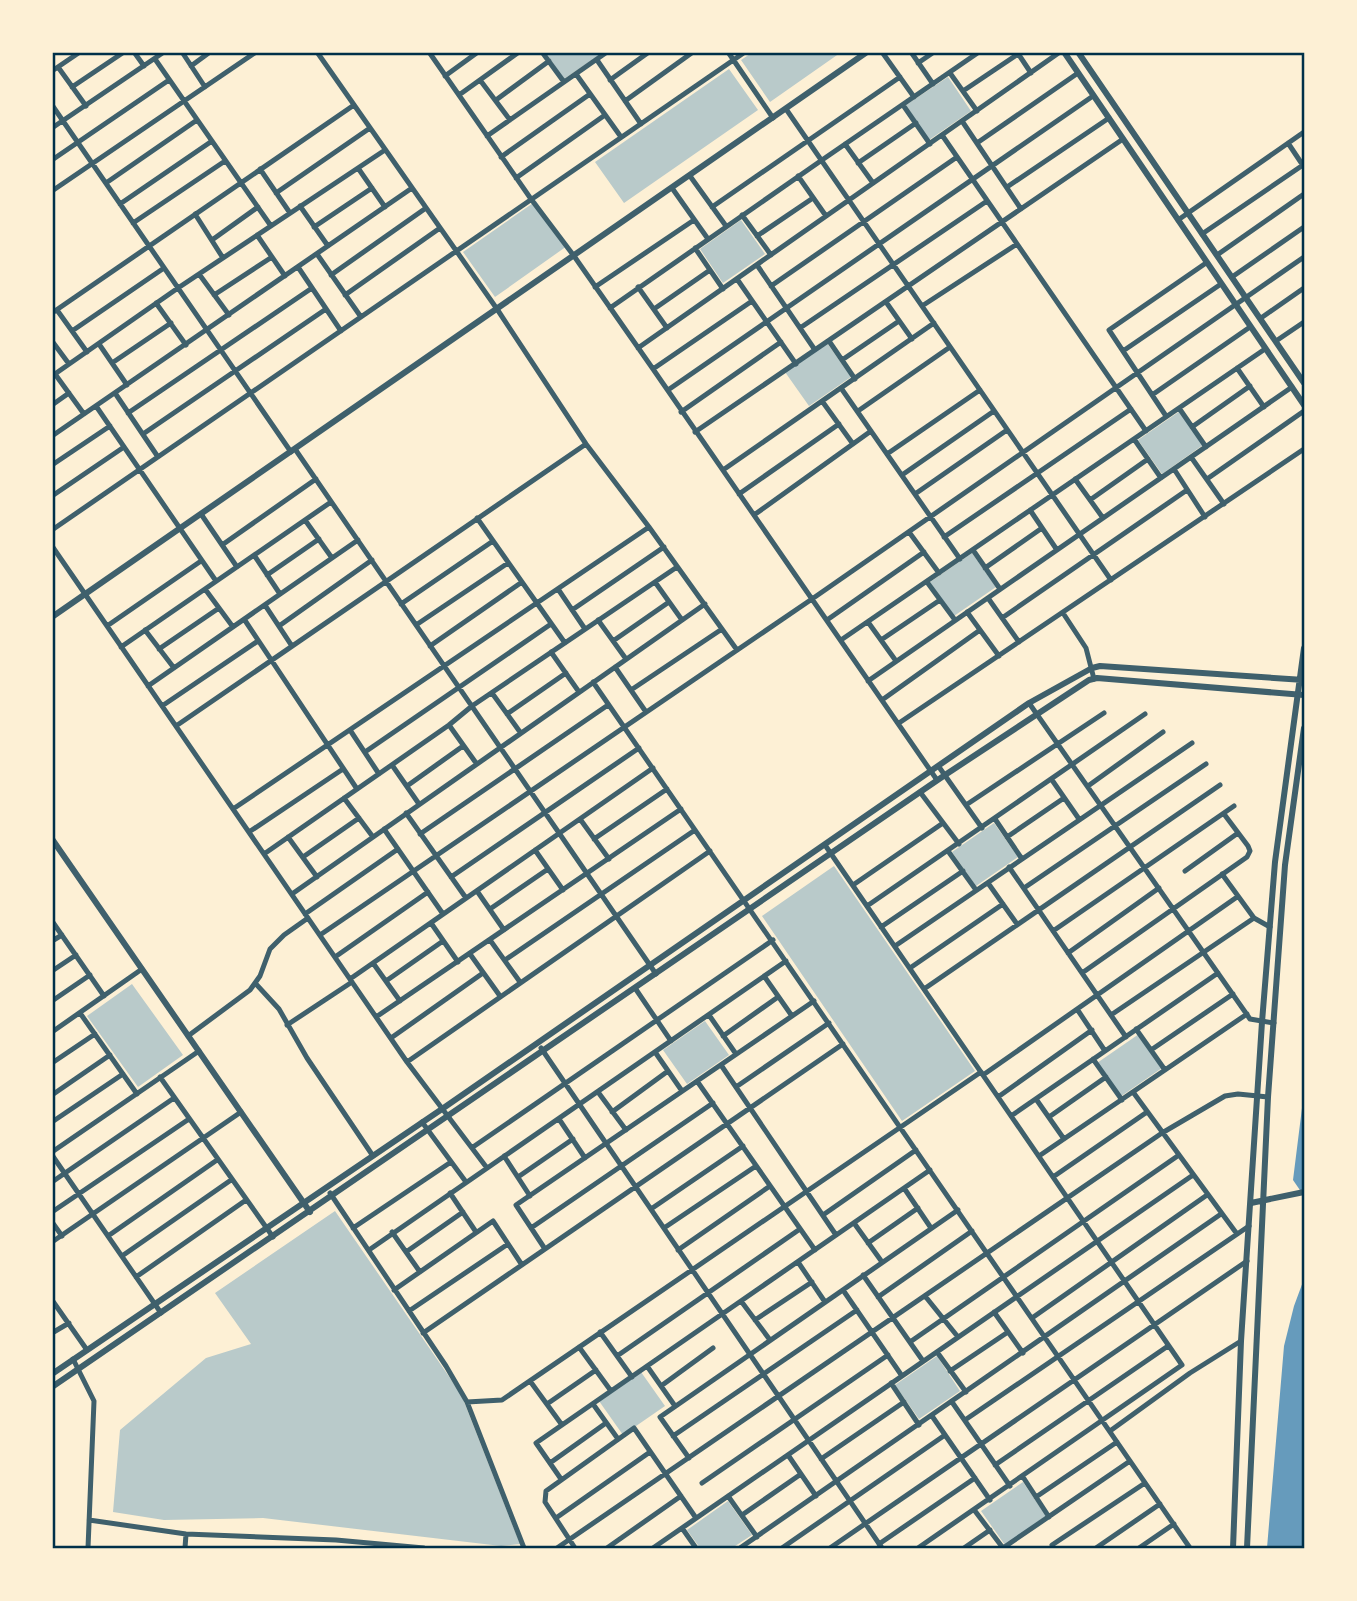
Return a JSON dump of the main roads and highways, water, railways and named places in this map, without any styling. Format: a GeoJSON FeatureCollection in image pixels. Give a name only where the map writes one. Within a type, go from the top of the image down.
{"type":"FeatureCollection","features":[{"type":"Feature","properties":{"kind":"water"},"geometry":{"type":"Polygon","coordinates":[[[1304,1092],[1304,1196],[1293,1180],[1304,1092]]]}},
{"type":"Feature","properties":{"kind":"water"},"geometry":{"type":"Polygon","coordinates":[[[1304,1279],[1304,1548],[1267,1548],[1284,1346],[1304,1279]]]}}]}
